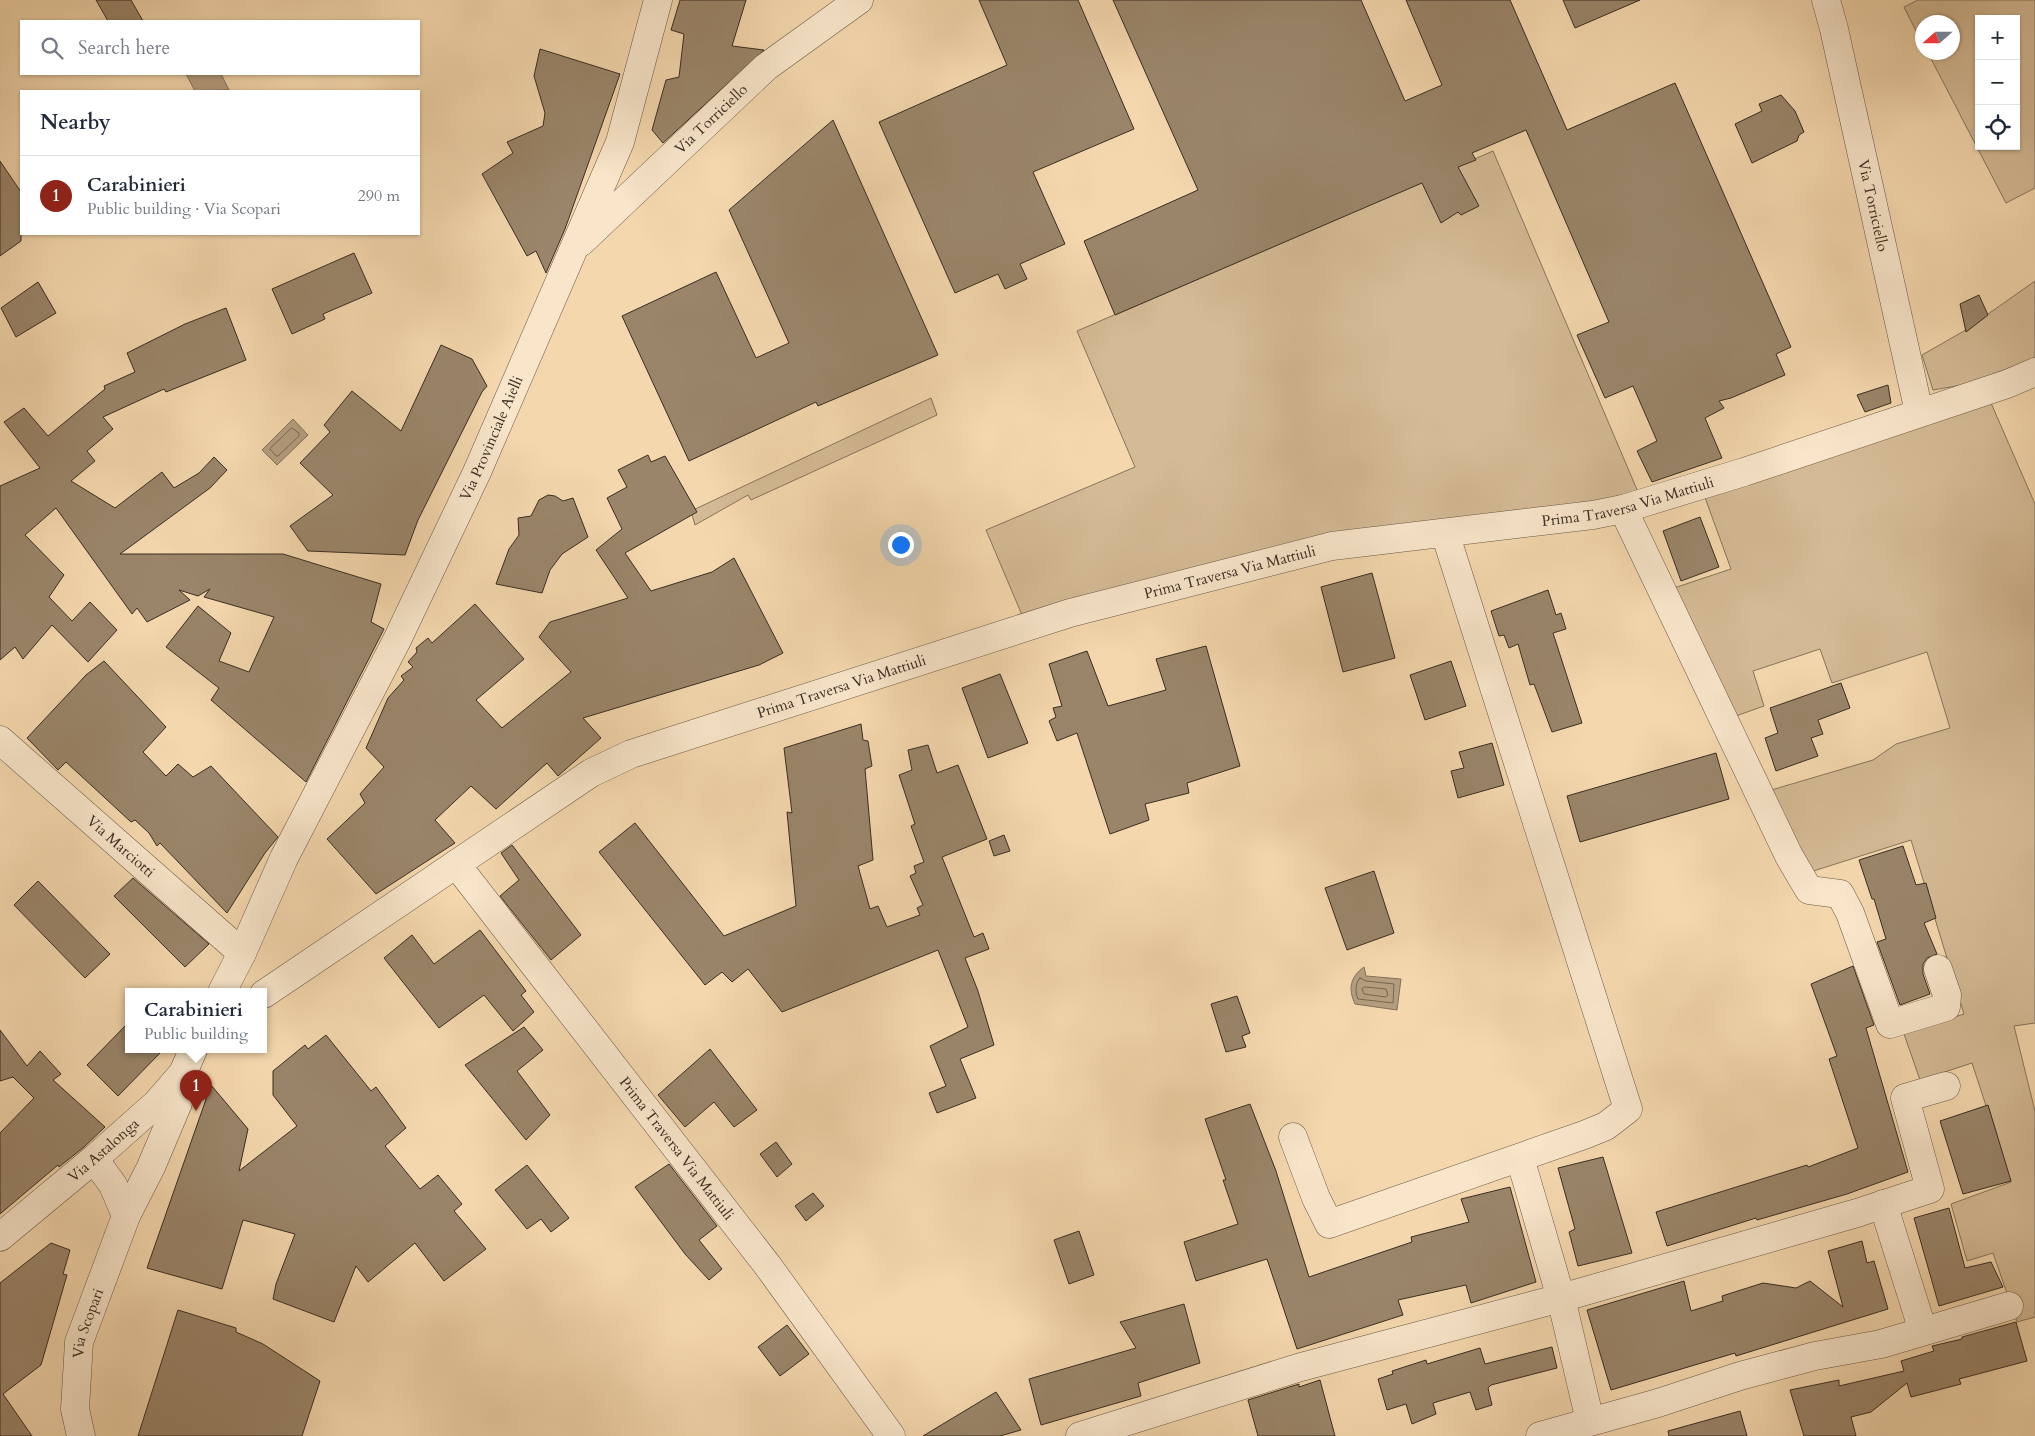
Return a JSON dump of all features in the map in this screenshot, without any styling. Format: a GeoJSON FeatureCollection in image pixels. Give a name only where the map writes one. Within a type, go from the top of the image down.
{"type":"FeatureCollection","features":[{"type":"Feature","properties":{"kind":"street","name":"Via Provinciale Aielli"},"geometry":{"type":"LineString","coordinates":[[242,952],[284,858],[401,631],[477,472],[620,142],[658,0]]}},
{"type":"Feature","properties":{"kind":"street","name":"Via Torriciello"},"geometry":{"type":"LineString","coordinates":[[573,250],[766,68],[859,0]]}},
{"type":"Feature","properties":{"kind":"street","name":"Via Torriciello"},"geometry":{"type":"LineString","coordinates":[[1826,0],[1919,412]]}},
{"type":"Feature","properties":{"kind":"street","name":"Prima Traversa Via Mattiuli"},"geometry":{"type":"LineString","coordinates":[[267,992],[591,773],[631,754],[1070,613],[1332,546],[1593,515],[1623,509],[1744,472],[2007,384],[2035,372]]}},
{"type":"Feature","properties":{"kind":"street"},"geometry":{"type":"LineString","coordinates":[[1623,509],[1789,856],[1809,890],[1840,894],[1850,913],[1890,1024],[1946,1007],[1948,995],[1938,970]]}},
{"type":"Feature","properties":{"kind":"street"},"geometry":{"type":"LineString","coordinates":[[1293,1137],[1316,1198],[1329,1224],[1606,1126],[1628,1109],[1445,533]]}},
{"type":"Feature","properties":{"kind":"street","name":"Via Marciotti"},"geometry":{"type":"LineString","coordinates":[[0,740],[242,952]]}},
{"type":"Feature","properties":{"kind":"street","name":"Prima Traversa Via Mattiuli"},"geometry":{"type":"LineString","coordinates":[[456,864],[768,1266],[892,1436]]}},
{"type":"Feature","properties":{"kind":"street"},"geometry":{"type":"LineString","coordinates":[[224,988],[242,952]]}},
{"type":"Feature","properties":{"kind":"street","name":"Via Astalonga"},"geometry":{"type":"LineString","coordinates":[[0,1237],[94,1160],[157,1103],[188,1061]]}},
{"type":"Feature","properties":{"kind":"street","name":"Via Scopari"},"geometry":{"type":"LineString","coordinates":[[81,1436],[75,1409],[79,1342],[126,1216],[151,1167],[178,1103],[188,1061]]}},
{"type":"Feature","properties":{"kind":"street"},"geometry":{"type":"LineString","coordinates":[[1080,1436],[1301,1367],[1561,1298],[1930,1189],[1905,1098],[1946,1086]]}},
{"type":"Feature","properties":{"kind":"street"},"geometry":{"type":"LineString","coordinates":[[1520,1158],[1561,1298],[1590,1421]]}},
{"type":"Feature","properties":{"kind":"street"},"geometry":{"type":"LineString","coordinates":[[94,1160],[113,1185],[121,1200],[126,1216]]}},
{"type":"Feature","properties":{"kind":"street"},"geometry":{"type":"LineString","coordinates":[[1883,1204],[1923,1331]]}},
{"type":"Feature","properties":{"kind":"street"},"geometry":{"type":"LineString","coordinates":[[1540,1436],[1658,1403],[1740,1376],[1816,1356],[1881,1344],[2008,1306]]}},
{"type":"Feature","properties":{"kind":"shaded area"},"geometry":{"type":"Polygon","coordinates":[[[1918,0],[2035,0],[2035,188],[2006,203],[1978,150],[2020,150],[2020,15],[1975,15],[1975,143],[1932,60],[1960,60],[1960,15],[1915,15],[1915,29],[1904,7],[1918,0]]]}},
{"type":"Feature","properties":{"kind":"shaded area"},"geometry":{"type":"Polygon","coordinates":[[[1493,151],[1638,492],[1586,504],[1022,615],[986,530],[1135,467],[1077,331],[1493,151]]]}},
{"type":"Feature","properties":{"kind":"shaded area"},"geometry":{"type":"Polygon","coordinates":[[[2035,281],[2035,358],[1968,384],[1933,390],[1922,355],[1964,331],[2035,281]]]}},
{"type":"Feature","properties":{"kind":"shaded area"},"geometry":{"type":"Polygon","coordinates":[[[931,398],[937,415],[751,500],[748,495],[695,525],[691,511],[931,398]]]}},
{"type":"Feature","properties":{"kind":"shaded area"},"geometry":{"type":"Polygon","coordinates":[[[1991,403],[2035,504],[2035,1023],[2014,1026],[2035,1111],[2035,1317],[2017,1322],[1993,1253],[1967,1261],[1951,1204],[2011,1182],[1972,1063],[1920,1080],[1904,1034],[1964,1014],[1911,840],[1807,873],[1768,791],[1873,760],[1896,744],[1950,728],[1927,652],[1832,683],[1820,649],[1753,671],[1764,706],[1733,717],[1671,589],[1731,569],[1703,492],[1991,403]]]}},
{"type":"Feature","properties":{"kind":"water"},"geometry":{"type":"Polygon","coordinates":[[[187,75],[222,75],[229,90],[194,90],[187,75]]]}},
{"type":"Feature","properties":{"kind":"water"},"geometry":{"type":"Polygon","coordinates":[[[293,419],[308,435],[277,465],[262,450],[293,419]]]}},
{"type":"Feature","properties":{"kind":"water"},"geometry":{"type":"Polygon","coordinates":[[[1364,967],[1366,976],[1401,979],[1397,1010],[1355,1004],[1351,993],[1353,979],[1364,967]]]}},
{"type":"Feature","properties":{"kind":"building"},"geometry":{"type":"Polygon","coordinates":[[[96,0],[131,0],[142,20],[107,20],[96,0]]]}},
{"type":"Feature","properties":{"kind":"building"},"geometry":{"type":"Polygon","coordinates":[[[680,0],[746,0],[732,46],[764,50],[663,143],[652,130],[666,80],[679,77],[684,34],[671,30],[680,0]]]}},
{"type":"Feature","properties":{"kind":"building"},"geometry":{"type":"Polygon","coordinates":[[[979,0],[1078,0],[1134,129],[1033,172],[1065,244],[1020,264],[1027,279],[1005,289],[998,274],[955,293],[879,122],[1007,65],[979,0]]]}},
{"type":"Feature","properties":{"kind":"building"},"geometry":{"type":"Polygon","coordinates":[[[1113,0],[1361,0],[1405,101],[1442,85],[1406,0],[1510,0],[1567,130],[1675,83],[1791,347],[1776,354],[1785,375],[1731,398],[1719,401],[1724,408],[1705,418],[1722,458],[1652,482],[1637,451],[1657,441],[1633,386],[1605,398],[1577,335],[1609,322],[1526,130],[1472,153],[1476,160],[1458,167],[1479,206],[1461,215],[1458,212],[1441,223],[1422,183],[1115,315],[1084,241],[1198,190],[1113,0]]]}},
{"type":"Feature","properties":{"kind":"building"},"geometry":{"type":"Polygon","coordinates":[[[1563,0],[1640,0],[1575,28],[1563,0]]]}},
{"type":"Feature","properties":{"kind":"building"},"geometry":{"type":"Polygon","coordinates":[[[540,49],[620,74],[565,229],[546,273],[536,251],[527,256],[482,174],[513,153],[507,142],[543,126],[545,113],[534,76],[540,49]]]}},
{"type":"Feature","properties":{"kind":"building"},"geometry":{"type":"Polygon","coordinates":[[[1781,95],[1795,111],[1804,132],[1799,135],[1797,141],[1752,163],[1735,124],[1762,111],[1759,104],[1781,95]]]}},
{"type":"Feature","properties":{"kind":"building"},"geometry":{"type":"Polygon","coordinates":[[[833,120],[938,355],[818,406],[816,402],[689,461],[622,316],[716,272],[756,358],[789,343],[729,210],[833,120]]]}},
{"type":"Feature","properties":{"kind":"building"},"geometry":{"type":"Polygon","coordinates":[[[0,161],[20,191],[21,241],[0,256],[0,161]]]}},
{"type":"Feature","properties":{"kind":"building"},"geometry":{"type":"Polygon","coordinates":[[[354,253],[372,293],[323,314],[325,319],[292,334],[272,289],[354,253]]]}},
{"type":"Feature","properties":{"kind":"building"},"geometry":{"type":"Polygon","coordinates":[[[38,282],[56,313],[16,337],[1,308],[38,282]]]}},
{"type":"Feature","properties":{"kind":"building"},"geometry":{"type":"Polygon","coordinates":[[[1979,295],[1988,315],[1966,332],[1960,304],[1979,295]]]}},
{"type":"Feature","properties":{"kind":"building"},"geometry":{"type":"Polygon","coordinates":[[[226,308],[246,360],[166,392],[164,389],[103,417],[113,429],[87,451],[95,461],[71,481],[115,508],[162,472],[174,488],[199,473],[214,457],[227,470],[210,488],[120,554],[283,554],[381,584],[371,622],[384,629],[306,782],[211,700],[219,688],[166,647],[198,606],[231,633],[219,661],[249,672],[274,617],[204,597],[210,589],[198,596],[179,590],[190,600],[147,622],[137,608],[132,614],[56,508],[25,535],[64,575],[49,597],[72,621],[90,602],[117,630],[88,662],[52,625],[23,659],[15,647],[0,660],[0,486],[40,468],[4,422],[24,408],[48,436],[105,389],[104,386],[135,372],[127,353],[185,324],[226,308]]]}},
{"type":"Feature","properties":{"kind":"building"},"geometry":{"type":"Polygon","coordinates":[[[441,345],[472,359],[487,386],[482,392],[418,520],[405,555],[308,551],[290,526],[333,495],[300,463],[330,432],[324,425],[352,391],[401,431],[441,345]]]}},
{"type":"Feature","properties":{"kind":"building"},"geometry":{"type":"Polygon","coordinates":[[[1888,385],[1891,403],[1865,412],[1857,395],[1888,385]]]}},
{"type":"Feature","properties":{"kind":"building"},"geometry":{"type":"Polygon","coordinates":[[[648,455],[651,462],[665,456],[697,512],[625,553],[651,591],[712,572],[734,558],[783,653],[759,665],[583,718],[601,738],[558,776],[547,763],[496,809],[471,786],[435,820],[455,843],[376,894],[327,839],[365,803],[360,794],[384,767],[366,748],[388,698],[404,680],[401,676],[413,667],[408,662],[417,652],[416,648],[428,638],[432,643],[475,604],[524,659],[476,700],[502,728],[571,672],[539,637],[550,622],[628,598],[596,550],[622,529],[607,498],[627,487],[618,470],[648,455]]]}},
{"type":"Feature","properties":{"kind":"building"},"geometry":{"type":"Polygon","coordinates":[[[548,495],[555,496],[563,501],[573,498],[588,537],[562,554],[550,570],[542,593],[496,584],[509,549],[519,535],[518,518],[531,516],[539,500],[548,495]]]}},
{"type":"Feature","properties":{"kind":"building"},"geometry":{"type":"Polygon","coordinates":[[[1700,517],[1719,567],[1681,581],[1663,531],[1700,517]]]}},
{"type":"Feature","properties":{"kind":"building"},"geometry":{"type":"Polygon","coordinates":[[[1372,573],[1395,658],[1343,672],[1321,587],[1372,573]]]}},
{"type":"Feature","properties":{"kind":"building"},"geometry":{"type":"Polygon","coordinates":[[[1548,590],[1556,615],[1561,613],[1566,629],[1553,633],[1582,723],[1552,732],[1534,684],[1530,685],[1518,644],[1509,648],[1504,635],[1499,636],[1491,611],[1548,590]]]}},
{"type":"Feature","properties":{"kind":"building"},"geometry":{"type":"Polygon","coordinates":[[[1206,646],[1240,766],[1187,783],[1189,793],[1145,804],[1149,820],[1110,834],[1077,733],[1057,741],[1049,721],[1056,717],[1053,708],[1062,706],[1049,664],[1087,651],[1108,706],[1166,690],[1156,659],[1206,646]]]}},
{"type":"Feature","properties":{"kind":"building"},"geometry":{"type":"Polygon","coordinates":[[[104,661],[166,727],[143,752],[166,776],[178,764],[193,777],[211,766],[278,837],[265,853],[227,913],[160,843],[157,846],[149,833],[135,820],[131,822],[66,762],[58,770],[27,738],[86,675],[104,661]]]}},
{"type":"Feature","properties":{"kind":"building"},"geometry":{"type":"Polygon","coordinates":[[[1451,661],[1466,706],[1425,720],[1410,675],[1451,661]]]}},
{"type":"Feature","properties":{"kind":"building"},"geometry":{"type":"Polygon","coordinates":[[[1000,674],[1028,743],[988,758],[962,688],[1000,674]]]}},
{"type":"Feature","properties":{"kind":"building"},"geometry":{"type":"Polygon","coordinates":[[[1841,683],[1850,708],[1818,720],[1823,734],[1811,738],[1818,756],[1776,771],[1765,738],[1778,733],[1770,708],[1841,683]]]}},
{"type":"Feature","properties":{"kind":"building"},"geometry":{"type":"Polygon","coordinates":[[[861,724],[863,740],[868,741],[872,766],[865,769],[873,860],[858,866],[870,909],[878,906],[887,927],[920,915],[917,908],[923,905],[910,876],[916,873],[914,866],[924,862],[911,826],[915,824],[899,775],[912,770],[908,750],[928,745],[937,773],[958,765],[987,839],[942,857],[974,937],[983,933],[989,949],[965,958],[978,991],[994,1045],[960,1059],[976,1098],[937,1113],[929,1093],[946,1086],[930,1046],[968,1027],[938,950],[782,1012],[748,969],[732,982],[722,972],[705,985],[599,852],[635,823],[724,936],[796,906],[787,812],[792,813],[784,748],[861,724]]]}},
{"type":"Feature","properties":{"kind":"building"},"geometry":{"type":"Polygon","coordinates":[[[1492,743],[1504,785],[1458,798],[1451,771],[1464,768],[1459,752],[1492,743]]]}},
{"type":"Feature","properties":{"kind":"building"},"geometry":{"type":"Polygon","coordinates":[[[1716,753],[1729,799],[1580,842],[1567,796],[1716,753]]]}},
{"type":"Feature","properties":{"kind":"building"},"geometry":{"type":"Polygon","coordinates":[[[1004,835],[1010,851],[994,856],[989,841],[1004,835]]]}},
{"type":"Feature","properties":{"kind":"building"},"geometry":{"type":"Polygon","coordinates":[[[512,845],[581,935],[551,960],[500,896],[519,880],[501,853],[512,845]]]}},
{"type":"Feature","properties":{"kind":"building"},"geometry":{"type":"Polygon","coordinates":[[[1903,846],[1916,885],[1926,883],[1936,918],[1924,923],[1937,954],[1927,958],[1923,964],[1923,974],[1930,994],[1900,1005],[1877,942],[1886,939],[1874,899],[1872,899],[1859,860],[1903,846]]]}},
{"type":"Feature","properties":{"kind":"building"},"geometry":{"type":"Polygon","coordinates":[[[1374,871],[1394,933],[1347,950],[1325,888],[1374,871]]]}},
{"type":"Feature","properties":{"kind":"building"},"geometry":{"type":"Polygon","coordinates":[[[133,878],[209,944],[185,967],[114,896],[133,878]]]}},
{"type":"Feature","properties":{"kind":"building"},"geometry":{"type":"Polygon","coordinates":[[[38,881],[110,954],[85,978],[14,905],[38,881]]]}},
{"type":"Feature","properties":{"kind":"building"},"geometry":{"type":"Polygon","coordinates":[[[480,930],[526,991],[521,995],[534,1012],[513,1031],[484,995],[439,1028],[384,958],[412,935],[434,964],[480,930]]]}},
{"type":"Feature","properties":{"kind":"building"},"geometry":{"type":"Polygon","coordinates":[[[1853,966],[1874,1025],[1866,1028],[1908,1172],[1847,1194],[1757,1220],[1756,1218],[1667,1246],[1656,1212],[1807,1165],[1808,1167],[1858,1148],[1829,1059],[1837,1056],[1811,984],[1853,966]]]}},
{"type":"Feature","properties":{"kind":"building"},"geometry":{"type":"Polygon","coordinates":[[[1237,996],[1250,1033],[1242,1036],[1246,1047],[1226,1052],[1211,1004],[1237,996]]]}},
{"type":"Feature","properties":{"kind":"building"},"geometry":{"type":"Polygon","coordinates":[[[125,1026],[125,1053],[160,1053],[118,1096],[87,1065],[125,1026]]]}},
{"type":"Feature","properties":{"kind":"building"},"geometry":{"type":"Polygon","coordinates":[[[524,1027],[543,1050],[517,1071],[550,1115],[526,1140],[465,1065],[524,1027]]]}},
{"type":"Feature","properties":{"kind":"building"},"geometry":{"type":"Polygon","coordinates":[[[0,1030],[27,1066],[40,1051],[61,1074],[53,1080],[105,1127],[84,1147],[59,1167],[58,1165],[0,1214],[0,1133],[34,1098],[13,1077],[0,1081],[0,1030]]]}},
{"type":"Feature","properties":{"kind":"building"},"geometry":{"type":"Polygon","coordinates":[[[326,1035],[371,1091],[376,1087],[406,1128],[385,1146],[420,1189],[438,1175],[462,1204],[454,1211],[486,1249],[444,1281],[415,1243],[368,1282],[356,1266],[334,1322],[273,1299],[276,1284],[295,1234],[243,1220],[222,1289],[147,1268],[211,1085],[248,1129],[239,1171],[297,1126],[273,1095],[273,1071],[305,1045],[308,1049],[326,1035]]]}},
{"type":"Feature","properties":{"kind":"building"},"geometry":{"type":"Polygon","coordinates":[[[710,1049],[757,1110],[734,1127],[714,1102],[685,1127],[658,1095],[710,1049]]]}},
{"type":"Feature","properties":{"kind":"building"},"geometry":{"type":"Polygon","coordinates":[[[1250,1104],[1276,1171],[1309,1277],[1412,1242],[1411,1237],[1469,1222],[1461,1199],[1510,1187],[1536,1282],[1471,1303],[1466,1285],[1398,1300],[1403,1315],[1297,1349],[1267,1259],[1196,1281],[1184,1242],[1238,1224],[1223,1180],[1226,1180],[1205,1119],[1250,1104]]]}},
{"type":"Feature","properties":{"kind":"building"},"geometry":{"type":"Polygon","coordinates":[[[1988,1105],[2011,1181],[1963,1194],[1940,1121],[1988,1105]]]}},
{"type":"Feature","properties":{"kind":"building"},"geometry":{"type":"Polygon","coordinates":[[[776,1142],[792,1164],[777,1177],[760,1154],[776,1142]]]}},
{"type":"Feature","properties":{"kind":"building"},"geometry":{"type":"Polygon","coordinates":[[[1603,1157],[1632,1253],[1578,1266],[1569,1232],[1575,1229],[1558,1168],[1603,1157]]]}},
{"type":"Feature","properties":{"kind":"building"},"geometry":{"type":"Polygon","coordinates":[[[669,1164],[717,1226],[699,1240],[722,1269],[709,1280],[685,1254],[635,1187],[669,1164]]]}},
{"type":"Feature","properties":{"kind":"building"},"geometry":{"type":"Polygon","coordinates":[[[527,1165],[569,1218],[551,1232],[541,1219],[527,1229],[495,1190],[527,1165]]]}},
{"type":"Feature","properties":{"kind":"building"},"geometry":{"type":"Polygon","coordinates":[[[813,1193],[824,1206],[806,1221],[795,1206],[813,1193]]]}},
{"type":"Feature","properties":{"kind":"building"},"geometry":{"type":"Polygon","coordinates":[[[1949,1208],[1965,1268],[1991,1262],[2003,1287],[1939,1306],[1914,1218],[1949,1208]]]}},
{"type":"Feature","properties":{"kind":"building"},"geometry":{"type":"Polygon","coordinates":[[[1079,1231],[1094,1275],[1069,1284],[1054,1240],[1079,1231]]]}},
{"type":"Feature","properties":{"kind":"building"},"geometry":{"type":"Polygon","coordinates":[[[1862,1241],[1867,1263],[1874,1261],[1888,1309],[1736,1356],[1735,1353],[1611,1390],[1587,1310],[1684,1281],[1691,1311],[1723,1301],[1722,1296],[1763,1283],[1796,1288],[1810,1281],[1843,1307],[1828,1251],[1862,1241]]]}},
{"type":"Feature","properties":{"kind":"building"},"geometry":{"type":"Polygon","coordinates":[[[51,1243],[70,1250],[63,1274],[67,1275],[41,1365],[3,1394],[32,1436],[0,1436],[0,1283],[51,1243]]]}},
{"type":"Feature","properties":{"kind":"building"},"geometry":{"type":"Polygon","coordinates":[[[1184,1304],[1200,1363],[1138,1383],[1141,1396],[1041,1425],[1029,1379],[1136,1348],[1120,1322],[1184,1304]]]}},
{"type":"Feature","properties":{"kind":"building"},"geometry":{"type":"Polygon","coordinates":[[[178,1310],[236,1328],[236,1332],[263,1344],[320,1381],[302,1436],[138,1436],[178,1310]]]}},
{"type":"Feature","properties":{"kind":"building"},"geometry":{"type":"Polygon","coordinates":[[[2016,1322],[2027,1361],[1959,1379],[1961,1384],[1911,1397],[1907,1383],[1871,1412],[1851,1417],[1856,1436],[1804,1436],[1790,1390],[1839,1380],[1839,1386],[1904,1371],[1901,1361],[1934,1351],[1932,1346],[1962,1339],[1962,1337],[2016,1322]]]}},
{"type":"Feature","properties":{"kind":"building"},"geometry":{"type":"Polygon","coordinates":[[[787,1325],[809,1354],[780,1376],[758,1347],[787,1325]]]}},
{"type":"Feature","properties":{"kind":"building"},"geometry":{"type":"Polygon","coordinates":[[[1552,1347],[1557,1368],[1491,1385],[1488,1388],[1492,1405],[1476,1410],[1470,1392],[1433,1403],[1436,1414],[1412,1424],[1406,1404],[1387,1410],[1378,1379],[1393,1374],[1392,1371],[1426,1360],[1427,1364],[1480,1348],[1485,1364],[1552,1347]]]}},
{"type":"Feature","properties":{"kind":"building"},"geometry":{"type":"Polygon","coordinates":[[[1320,1380],[1335,1436],[1258,1436],[1248,1400],[1299,1384],[1299,1387],[1320,1380]]]}},
{"type":"Feature","properties":{"kind":"building"},"geometry":{"type":"Polygon","coordinates":[[[996,1392],[1021,1430],[1000,1436],[923,1436],[996,1392]]]}},
{"type":"Feature","properties":{"kind":"building"},"geometry":{"type":"Polygon","coordinates":[[[1740,1411],[1747,1436],[1669,1436],[1668,1431],[1740,1411]]]}},
{"type":"Feature","properties":{"kind":"place","name":"Carabinieri"},"geometry":{"type":"Point","coordinates":[196,1111]}}]}
